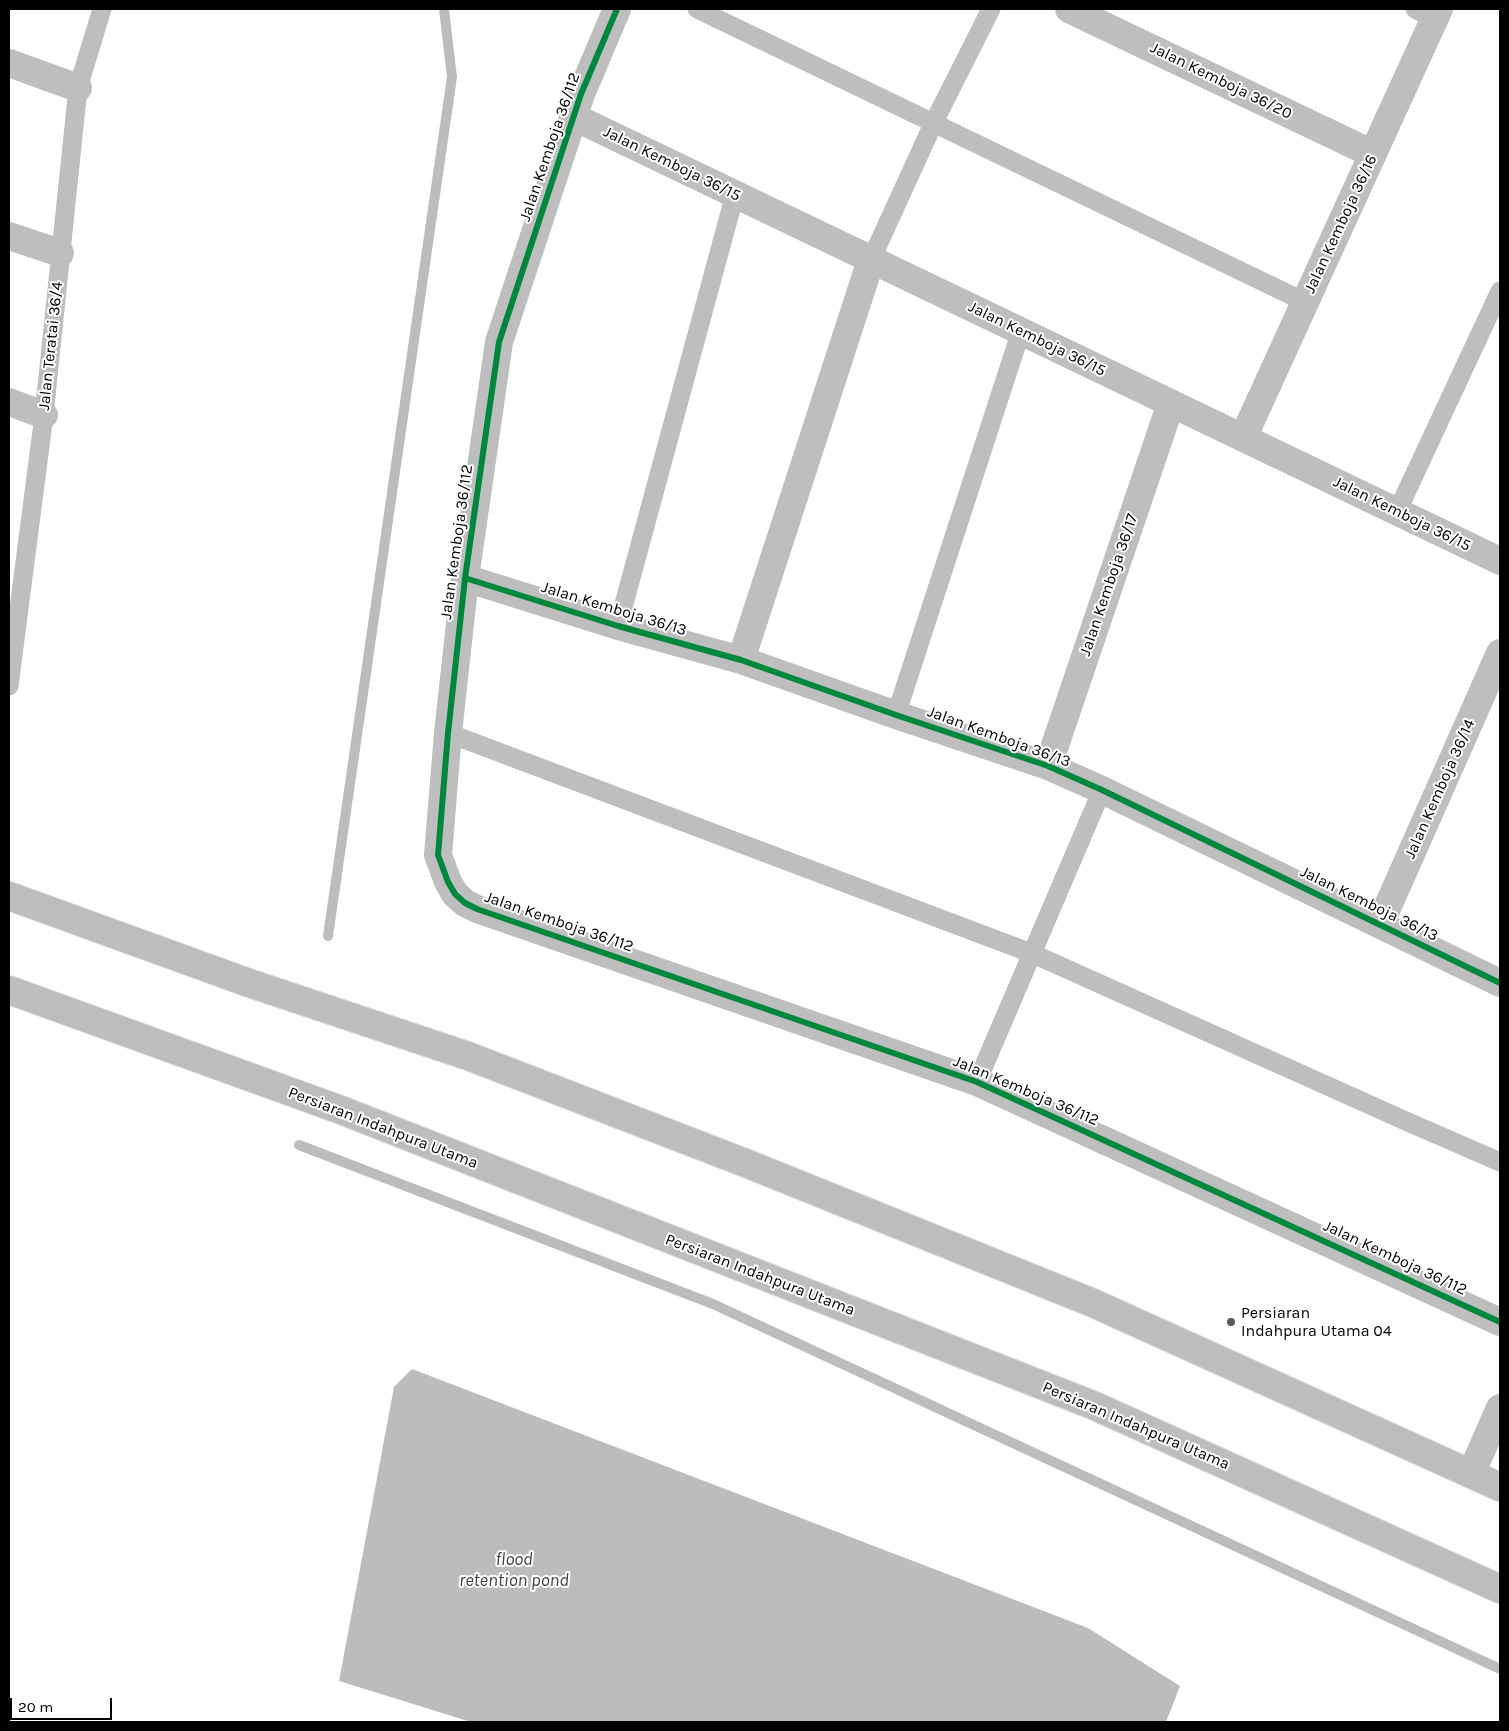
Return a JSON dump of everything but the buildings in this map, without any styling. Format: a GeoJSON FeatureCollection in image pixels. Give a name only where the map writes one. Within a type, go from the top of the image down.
{"type":"FeatureCollection","features":[{"type":"Feature","properties":{"kind":"main road"},"geometry":{"type":"LineString","coordinates":[[9,896],[249,983],[468,1056],[748,1164],[1093,1303],[1500,1488]]}},
{"type":"Feature","properties":{"kind":"main road","name":"Persiaran Indahpura Utama"},"geometry":{"type":"LineString","coordinates":[[9,990],[341,1110],[1095,1406],[1500,1589]]}},
{"type":"Feature","properties":{"kind":"street","name":"Jalan Kemboja 36/112"},"geometry":{"type":"LineString","coordinates":[[617,9],[581,94],[499,342],[465,578],[448,733],[438,855],[448,882],[455,894],[465,903],[477,909],[977,1082],[1500,1322]]}},
{"type":"Feature","properties":{"kind":"street","name":"Jalan Kemboja 36/20"},"geometry":{"type":"LineString","coordinates":[[1069,9],[1372,154]]}},
{"type":"Feature","properties":{"kind":"street","name":"Jalan Kemboja 36/16"},"geometry":{"type":"LineString","coordinates":[[1243,438],[1372,154],[1429,12]]}},
{"type":"Feature","properties":{"kind":"street"},"geometry":{"type":"LineString","coordinates":[[9,63],[78,88]]}},
{"type":"Feature","properties":{"kind":"street","name":"Jalan Kemboja 36/15"},"geometry":{"type":"LineString","coordinates":[[574,117],[1500,561]]}},
{"type":"Feature","properties":{"kind":"street"},"geometry":{"type":"LineString","coordinates":[[9,236],[60,253]]}},
{"type":"Feature","properties":{"kind":"street"},"geometry":{"type":"LineString","coordinates":[[741,660],[872,260]]}},
{"type":"Feature","properties":{"kind":"street"},"geometry":{"type":"LineString","coordinates":[[9,402],[44,415]]}},
{"type":"Feature","properties":{"kind":"street","name":"Jalan Kemboja 36/17"},"geometry":{"type":"LineString","coordinates":[[1048,766],[1171,404]]}},
{"type":"Feature","properties":{"kind":"street","name":"Jalan Kemboja 36/13"},"geometry":{"type":"LineString","coordinates":[[465,578],[618,626],[741,660],[1048,766],[1102,790],[1500,983]]}},
{"type":"Feature","properties":{"kind":"street","name":"Jalan Kemboja 36/14"},"geometry":{"type":"LineString","coordinates":[[1380,924],[1500,653]]}},
{"type":"Feature","properties":{"kind":"street"},"geometry":{"type":"LineString","coordinates":[[1471,1474],[1500,1408]]}},
{"type":"Feature","properties":{"kind":"lane","name":"Jalan Teratai 36/4"},"geometry":{"type":"LineString","coordinates":[[9,686],[16,576],[44,415],[78,88],[102,9]]}},
{"type":"Feature","properties":{"kind":"lane"},"geometry":{"type":"LineString","coordinates":[[697,9],[1305,302]]}},
{"type":"Feature","properties":{"kind":"lane"},"geometry":{"type":"LineString","coordinates":[[872,260],[934,122],[991,9]]}},
{"type":"Feature","properties":{"kind":"lane"},"geometry":{"type":"LineString","coordinates":[[618,626],[735,194]]}},
{"type":"Feature","properties":{"kind":"lane"},"geometry":{"type":"LineString","coordinates":[[1397,512],[1500,291]]}},
{"type":"Feature","properties":{"kind":"lane"},"geometry":{"type":"LineString","coordinates":[[896,715],[1021,332]]}},
{"type":"Feature","properties":{"kind":"lane"},"geometry":{"type":"LineString","coordinates":[[448,733],[1031,953],[1500,1162]]}},
{"type":"Feature","properties":{"kind":"lane"},"geometry":{"type":"LineString","coordinates":[[977,1082],[1102,790]]}},
{"type":"Feature","properties":{"kind":"water","name":"flood retention pond"},"geometry":{"type":"Polygon","coordinates":[[[412,1369],[1088,1628],[1180,1686],[1166,1722],[471,1722],[339,1681],[394,1387],[412,1369]]]}},
{"type":"Feature","properties":{"kind":"waterway"},"geometry":{"type":"LineString","coordinates":[[328,936],[452,77],[444,9]]}},
{"type":"Feature","properties":{"kind":"waterway"},"geometry":{"type":"LineString","coordinates":[[299,1145],[713,1304],[1500,1669]]}},
{"type":"Feature","properties":{"kind":"cycle path"},"geometry":{"type":"LineString","coordinates":[[617,9],[581,94],[499,342],[465,578],[448,733],[438,855],[448,882],[455,894],[465,903],[477,909],[977,1082],[1500,1322]]}},
{"type":"Feature","properties":{"kind":"cycle path"},"geometry":{"type":"LineString","coordinates":[[465,578],[618,626],[741,660],[1048,766],[1102,790],[1500,983]]}},
{"type":"Feature","properties":{"kind":"place","name":"Persiaran Indahpura Utama 04"},"geometry":{"type":"Point","coordinates":[1231,1322]}}]}
